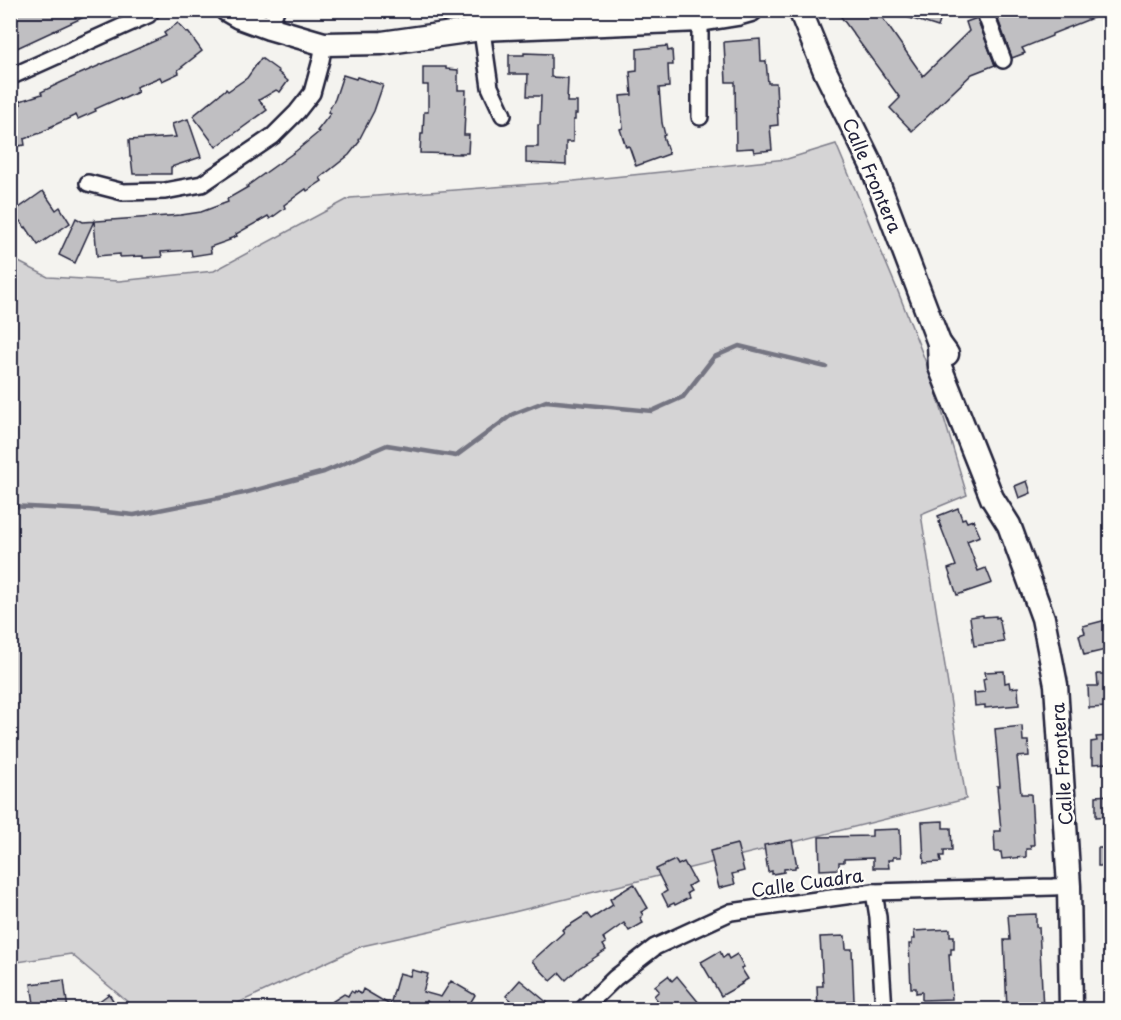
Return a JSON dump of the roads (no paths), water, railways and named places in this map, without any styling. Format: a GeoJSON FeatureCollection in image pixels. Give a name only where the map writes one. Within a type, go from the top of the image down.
{"type":"FeatureCollection","features":[{"type":"Feature","properties":{"kind":"street"},"geometry":{"type":"LineString","coordinates":[[10,77],[148,15],[152,10]]}},
{"type":"Feature","properties":{"kind":"street"},"geometry":{"type":"LineString","coordinates":[[227,10],[239,17],[272,19],[324,44],[382,43],[480,20],[700,20],[751,10]]}},
{"type":"Feature","properties":{"kind":"street","name":"Calle Frontera"},"geometry":{"type":"LineString","coordinates":[[800,10],[825,71],[872,164],[939,343],[959,372],[963,382],[1010,507],[1009,525],[1043,618],[1056,685],[1069,886],[1071,1010]]}},
{"type":"Feature","properties":{"kind":"street"},"geometry":{"type":"LineString","coordinates":[[984,10],[1003,60]]}},
{"type":"Feature","properties":{"kind":"street"},"geometry":{"type":"LineString","coordinates":[[480,20],[490,87],[503,115]]}},
{"type":"Feature","properties":{"kind":"street"},"geometry":{"type":"LineString","coordinates":[[700,20],[700,117]]}},
{"type":"Feature","properties":{"kind":"street"},"geometry":{"type":"LineString","coordinates":[[88,183],[123,192],[165,191],[202,184],[273,136],[297,112],[312,93],[324,44]]}},
{"type":"Feature","properties":{"kind":"street","name":"Calle Cuadra"},"geometry":{"type":"LineString","coordinates":[[582,1010],[615,978],[655,947],[731,912],[874,892],[1069,886]]}},
{"type":"Feature","properties":{"kind":"street"},"geometry":{"type":"LineString","coordinates":[[874,892],[879,917],[884,1010]]}},
{"type":"Feature","properties":{"kind":"waterway"},"geometry":{"type":"LineString","coordinates":[[10,506],[134,515],[244,493],[324,472],[387,445],[456,456],[513,414],[546,401],[652,411],[683,397],[714,357],[739,346],[826,367]]}}]}
